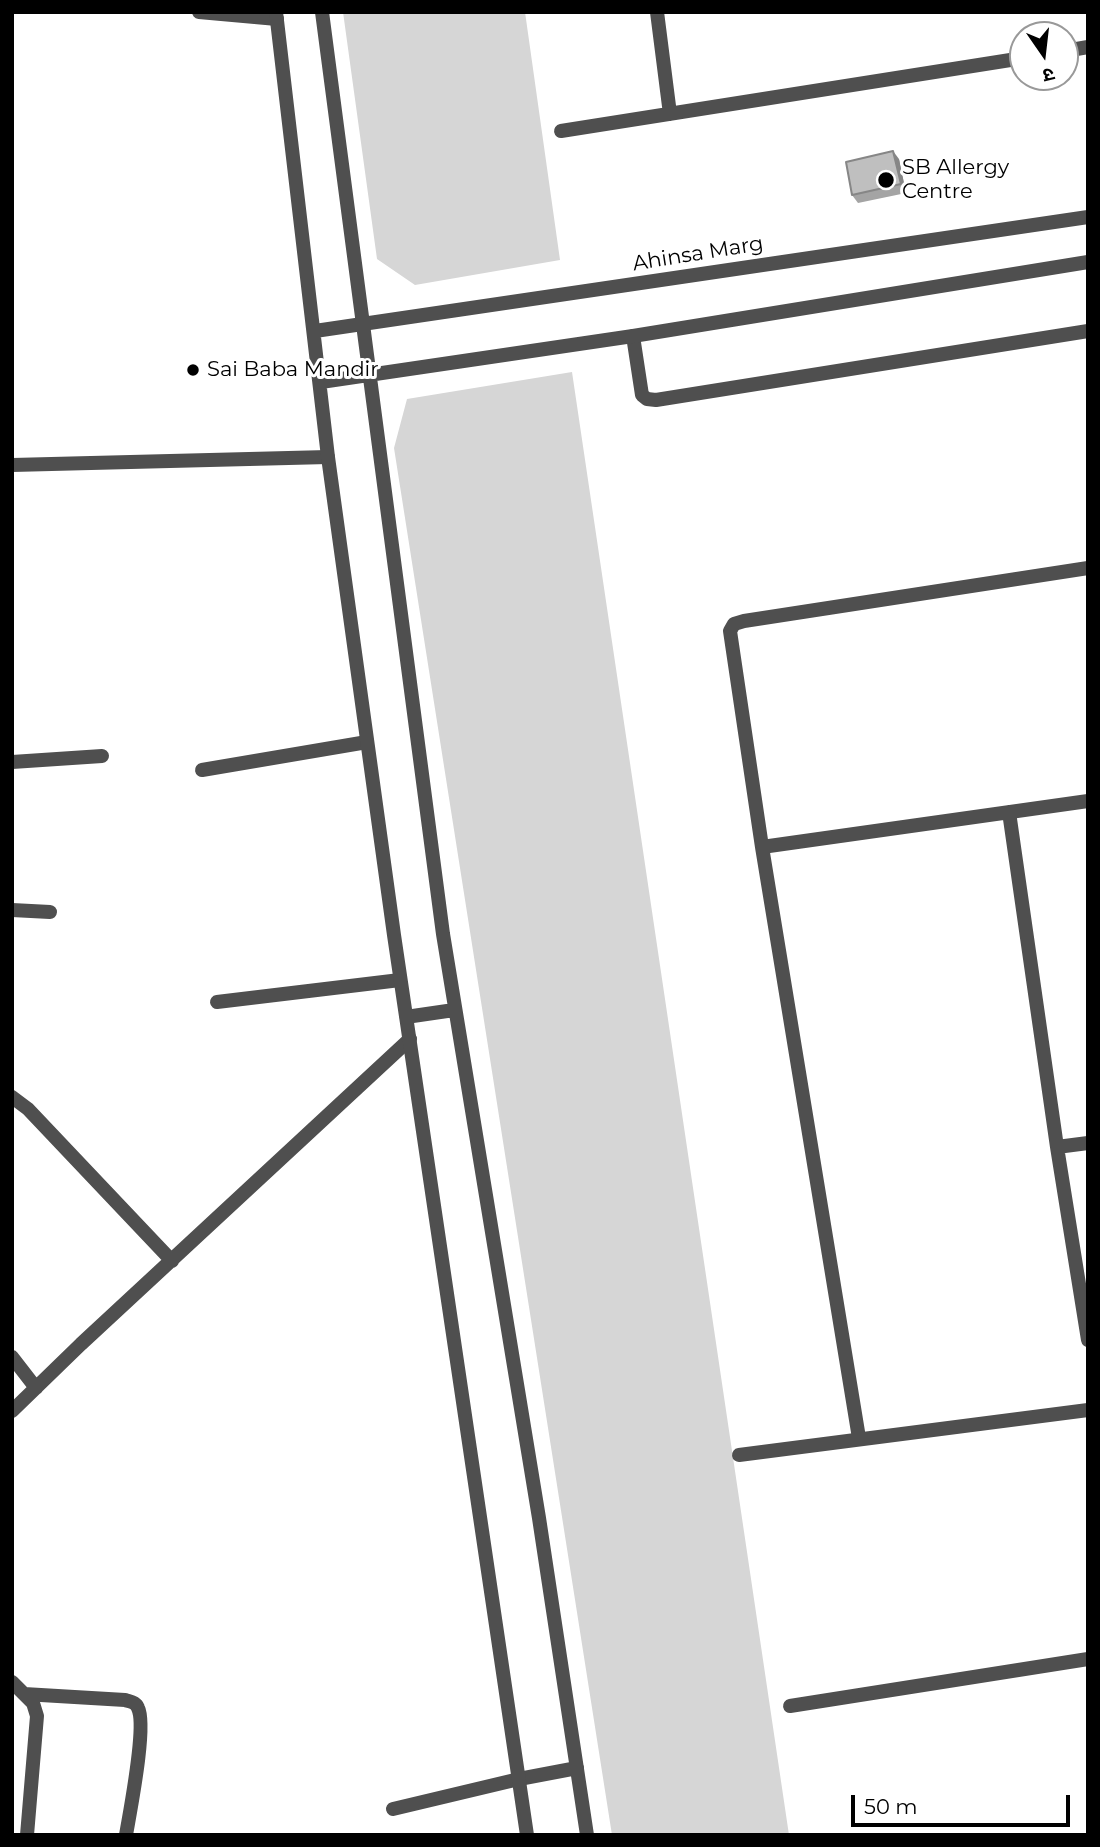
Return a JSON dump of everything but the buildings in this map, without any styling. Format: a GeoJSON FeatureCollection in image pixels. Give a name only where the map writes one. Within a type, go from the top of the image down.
{"type":"FeatureCollection","features":[{"type":"Feature","properties":{"kind":"street"},"geometry":{"type":"LineString","coordinates":[[199,12],[276,16],[328,457],[367,742],[527,1835]]}},
{"type":"Feature","properties":{"kind":"street"},"geometry":{"type":"LineString","coordinates":[[322,12],[454,1010],[539,1518],[587,1835]]}},
{"type":"Feature","properties":{"kind":"street"},"geometry":{"type":"LineString","coordinates":[[657,12],[670,114]]}},
{"type":"Feature","properties":{"kind":"street"},"geometry":{"type":"LineString","coordinates":[[561,131],[1009,60]]}},
{"type":"Feature","properties":{"kind":"street","name":"Ahinsa Marg"},"geometry":{"type":"LineString","coordinates":[[315,331],[1088,217]]}},
{"type":"Feature","properties":{"kind":"street"},"geometry":{"type":"LineString","coordinates":[[321,382],[633,336],[1088,262]]}},
{"type":"Feature","properties":{"kind":"street"},"geometry":{"type":"LineString","coordinates":[[633,336],[642,395],[656,400],[1088,331]]}},
{"type":"Feature","properties":{"kind":"street"},"geometry":{"type":"LineString","coordinates":[[12,465],[328,457]]}},
{"type":"Feature","properties":{"kind":"street"},"geometry":{"type":"LineString","coordinates":[[859,1438],[762,847],[730,631],[734,624],[744,621],[1088,568]]}},
{"type":"Feature","properties":{"kind":"street"},"geometry":{"type":"LineString","coordinates":[[202,770],[367,742]]}},
{"type":"Feature","properties":{"kind":"street"},"geometry":{"type":"LineString","coordinates":[[12,762],[102,756]]}},
{"type":"Feature","properties":{"kind":"street"},"geometry":{"type":"LineString","coordinates":[[762,847],[1088,801]]}},
{"type":"Feature","properties":{"kind":"street"},"geometry":{"type":"LineString","coordinates":[[1009,812],[1088,1340]]}},
{"type":"Feature","properties":{"kind":"street"},"geometry":{"type":"LineString","coordinates":[[12,910],[50,912]]}},
{"type":"Feature","properties":{"kind":"street"},"geometry":{"type":"LineString","coordinates":[[216,1002],[400,980]]}},
{"type":"Feature","properties":{"kind":"street"},"geometry":{"type":"LineString","coordinates":[[406,1017],[454,1010]]}},
{"type":"Feature","properties":{"kind":"street"},"geometry":{"type":"LineString","coordinates":[[12,1411],[410,1039]]}},
{"type":"Feature","properties":{"kind":"street"},"geometry":{"type":"LineString","coordinates":[[12,1097],[27,1109],[172,1261]]}},
{"type":"Feature","properties":{"kind":"street"},"geometry":{"type":"LineString","coordinates":[[1057,1147],[1088,1143]]}},
{"type":"Feature","properties":{"kind":"street"},"geometry":{"type":"LineString","coordinates":[[12,1357],[36,1388]]}},
{"type":"Feature","properties":{"kind":"street"},"geometry":{"type":"LineString","coordinates":[[739,1455],[1088,1410]]}},
{"type":"Feature","properties":{"kind":"street"},"geometry":{"type":"LineString","coordinates":[[790,1706],[1088,1659]]}},
{"type":"Feature","properties":{"kind":"street"},"geometry":{"type":"LineString","coordinates":[[12,1682],[33,1703],[37,1724],[27,1835]]}},
{"type":"Feature","properties":{"kind":"street"},"geometry":{"type":"LineString","coordinates":[[24,1694],[125,1700],[136,1704],[140,1711],[139,1739],[126,1835]]}},
{"type":"Feature","properties":{"kind":"street"},"geometry":{"type":"LineString","coordinates":[[393,1809],[577,1768]]}},
{"type":"Feature","properties":{"kind":"shaded area"},"geometry":{"type":"Polygon","coordinates":[[[343,12],[525,12],[560,260],[415,285],[377,259],[343,12]]]}},
{"type":"Feature","properties":{"kind":"shaded area"},"geometry":{"type":"Polygon","coordinates":[[[572,372],[789,1835],[612,1835],[394,448],[407,399],[572,372]]]}},
{"type":"Feature","properties":{"kind":"place","name":"SB Allergy Centre"},"geometry":{"type":"Point","coordinates":[886,180]}},
{"type":"Feature","properties":{"kind":"place","name":"Sai Baba Mandir"},"geometry":{"type":"Point","coordinates":[193,370]}}]}
